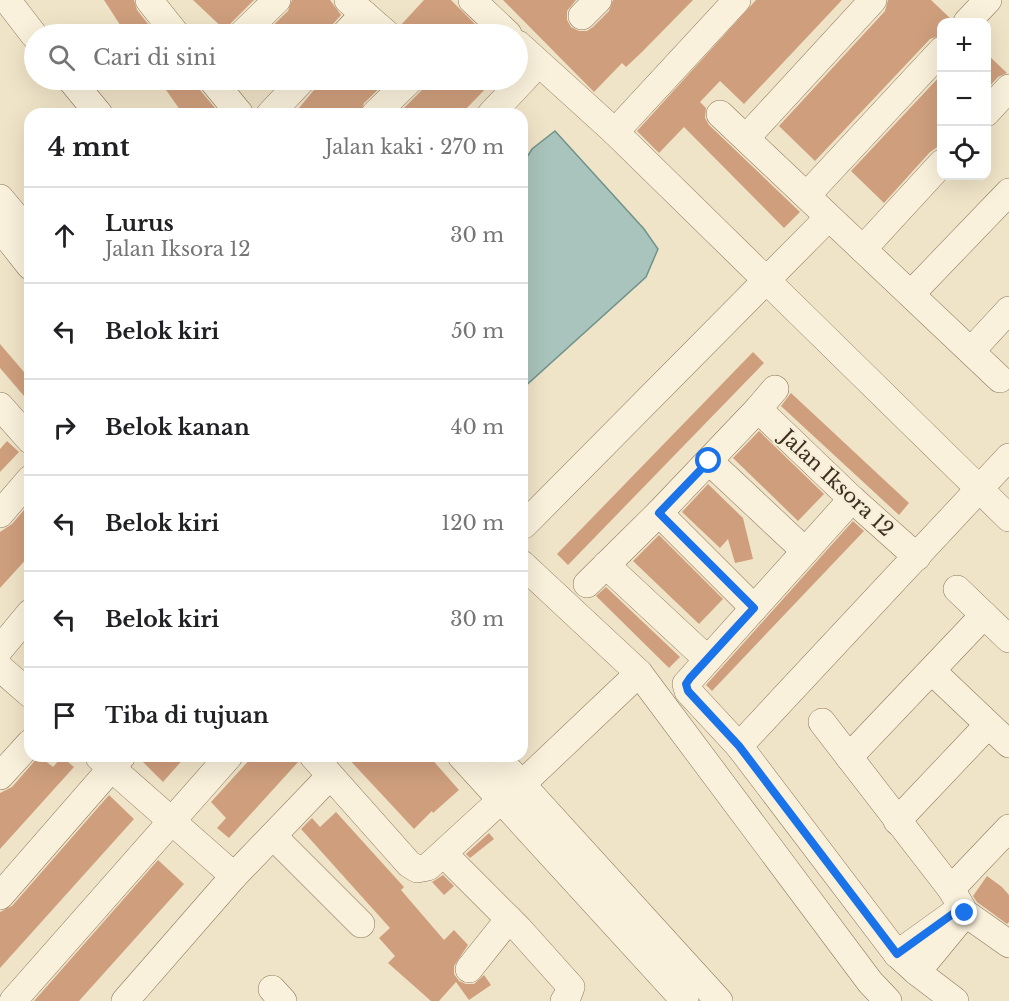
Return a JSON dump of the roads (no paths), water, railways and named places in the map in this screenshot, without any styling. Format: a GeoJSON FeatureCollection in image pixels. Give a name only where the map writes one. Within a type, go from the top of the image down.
{"type":"FeatureCollection","features":[{"type":"Feature","properties":{"kind":"street"},"geometry":{"type":"LineString","coordinates":[[7,0],[26,24]]}},
{"type":"Feature","properties":{"kind":"street"},"geometry":{"type":"LineString","coordinates":[[252,24],[277,0]]}},
{"type":"Feature","properties":{"kind":"street"},"geometry":{"type":"LineString","coordinates":[[472,0],[497,24]]}},
{"type":"Feature","properties":{"kind":"street"},"geometry":{"type":"LineString","coordinates":[[615,132],[737,0]]}},
{"type":"Feature","properties":{"kind":"street"},"geometry":{"type":"LineString","coordinates":[[746,138],[873,0]]}},
{"type":"Feature","properties":{"kind":"street"},"geometry":{"type":"LineString","coordinates":[[971,18],[988,0]]}},
{"type":"Feature","properties":{"kind":"street"},"geometry":{"type":"LineString","coordinates":[[350,24],[359,6],[377,24]]}},
{"type":"Feature","properties":{"kind":"street"},"geometry":{"type":"LineString","coordinates":[[528,54],[615,132],[1009,518]]}},
{"type":"Feature","properties":{"kind":"street"},"geometry":{"type":"LineString","coordinates":[[807,195],[937,55]]}},
{"type":"Feature","properties":{"kind":"street"},"geometry":{"type":"LineString","coordinates":[[528,75],[538,64]]}},
{"type":"Feature","properties":{"kind":"street"},"geometry":{"type":"LineString","coordinates":[[991,108],[1009,88]]}},
{"type":"Feature","properties":{"kind":"street"},"geometry":{"type":"LineString","coordinates":[[79,90],[94,108]]}},
{"type":"Feature","properties":{"kind":"street"},"geometry":{"type":"LineString","coordinates":[[220,90],[235,108]]}},
{"type":"Feature","properties":{"kind":"street"},"geometry":{"type":"LineString","coordinates":[[276,108],[293,90]]}},
{"type":"Feature","properties":{"kind":"street"},"geometry":{"type":"LineString","coordinates":[[381,108],[400,90]]}},
{"type":"Feature","properties":{"kind":"street"},"geometry":{"type":"LineString","coordinates":[[497,108],[514,90]]}},
{"type":"Feature","properties":{"kind":"street"},"geometry":{"type":"LineString","coordinates":[[720,114],[1000,379]]}},
{"type":"Feature","properties":{"kind":"street"},"geometry":{"type":"LineString","coordinates":[[863,249],[937,168]]}},
{"type":"Feature","properties":{"kind":"street"},"geometry":{"type":"LineString","coordinates":[[911,294],[1009,192]]}},
{"type":"Feature","properties":{"kind":"street"},"geometry":{"type":"LineString","coordinates":[[0,198],[12,232],[24,255]]}},
{"type":"Feature","properties":{"kind":"street"},"geometry":{"type":"LineString","coordinates":[[528,521],[828,218]]}},
{"type":"Feature","properties":{"kind":"street"},"geometry":{"type":"LineString","coordinates":[[971,351],[1009,310]]}},
{"type":"Feature","properties":{"kind":"street","name":"Jalan Iksora 12"},"geometry":{"type":"LineString","coordinates":[[587,584],[659,513],[766,399],[852,499],[917,557]]}},
{"type":"Feature","properties":{"kind":"street"},"geometry":{"type":"LineString","coordinates":[[0,406],[24,433]]}},
{"type":"Feature","properties":{"kind":"street"},"geometry":{"type":"LineString","coordinates":[[739,746],[1009,457]]}},
{"type":"Feature","properties":{"kind":"street"},"geometry":{"type":"LineString","coordinates":[[709,461],[805,551]]}},
{"type":"Feature","properties":{"kind":"street"},"geometry":{"type":"LineString","coordinates":[[0,514],[24,486]]}},
{"type":"Feature","properties":{"kind":"street"},"geometry":{"type":"LineString","coordinates":[[852,499],[686,684],[688,691],[739,746],[907,963],[955,1001]]}},
{"type":"Feature","properties":{"kind":"street"},"geometry":{"type":"LineString","coordinates":[[659,513],[754,608]]}},
{"type":"Feature","properties":{"kind":"street"},"geometry":{"type":"LineString","coordinates":[[606,565],[707,659]]}},
{"type":"Feature","properties":{"kind":"street"},"geometry":{"type":"LineString","coordinates":[[528,570],[639,673],[870,982],[888,1001]]}},
{"type":"Feature","properties":{"kind":"street"},"geometry":{"type":"LineString","coordinates":[[957,589],[1009,639]]}},
{"type":"Feature","properties":{"kind":"street"},"geometry":{"type":"LineString","coordinates":[[849,757],[984,615]]}},
{"type":"Feature","properties":{"kind":"street"},"geometry":{"type":"LineString","coordinates":[[0,649],[24,621]]}},
{"type":"Feature","properties":{"kind":"street"},"geometry":{"type":"LineString","coordinates":[[0,668],[24,689]]}},
{"type":"Feature","properties":{"kind":"street"},"geometry":{"type":"LineString","coordinates":[[932,671],[1009,744]]}},
{"type":"Feature","properties":{"kind":"street"},"geometry":{"type":"LineString","coordinates":[[125,1001],[234,876],[273,836],[322,766],[409,864],[417,869],[428,867],[639,673]]}},
{"type":"Feature","properties":{"kind":"street"},"geometry":{"type":"LineString","coordinates":[[822,722],[959,903],[1009,944]]}},
{"type":"Feature","properties":{"kind":"street"},"geometry":{"type":"LineString","coordinates":[[897,821],[988,725]]}},
{"type":"Feature","properties":{"kind":"street"},"geometry":{"type":"LineString","coordinates":[[0,776],[24,750]]}},
{"type":"Feature","properties":{"kind":"street"},"geometry":{"type":"LineString","coordinates":[[0,896],[108,762]]}},
{"type":"Feature","properties":{"kind":"street"},"geometry":{"type":"LineString","coordinates":[[112,762],[171,821],[234,876]]}},
{"type":"Feature","properties":{"kind":"street"},"geometry":{"type":"LineString","coordinates":[[13,1001],[224,762]]}},
{"type":"Feature","properties":{"kind":"street"},"geometry":{"type":"LineString","coordinates":[[468,762],[511,792],[719,1001]]}},
{"type":"Feature","properties":{"kind":"street"},"geometry":{"type":"LineString","coordinates":[[498,762],[511,792],[685,1001]]}},
{"type":"Feature","properties":{"kind":"street"},"geometry":{"type":"LineString","coordinates":[[907,963],[959,903],[1009,828]]}},
{"type":"Feature","properties":{"kind":"street"},"geometry":{"type":"LineString","coordinates":[[273,836],[361,924]]}},
{"type":"Feature","properties":{"kind":"street"},"geometry":{"type":"LineString","coordinates":[[444,854],[509,919],[571,987],[564,1001]]}},
{"type":"Feature","properties":{"kind":"street"},"geometry":{"type":"LineString","coordinates":[[469,969],[509,919]]}},
{"type":"Feature","properties":{"kind":"water"},"geometry":{"type":"Polygon","coordinates":[[[555,131],[644,229],[658,249],[646,277],[528,384],[528,155],[532,149],[555,131]]]}}]}
